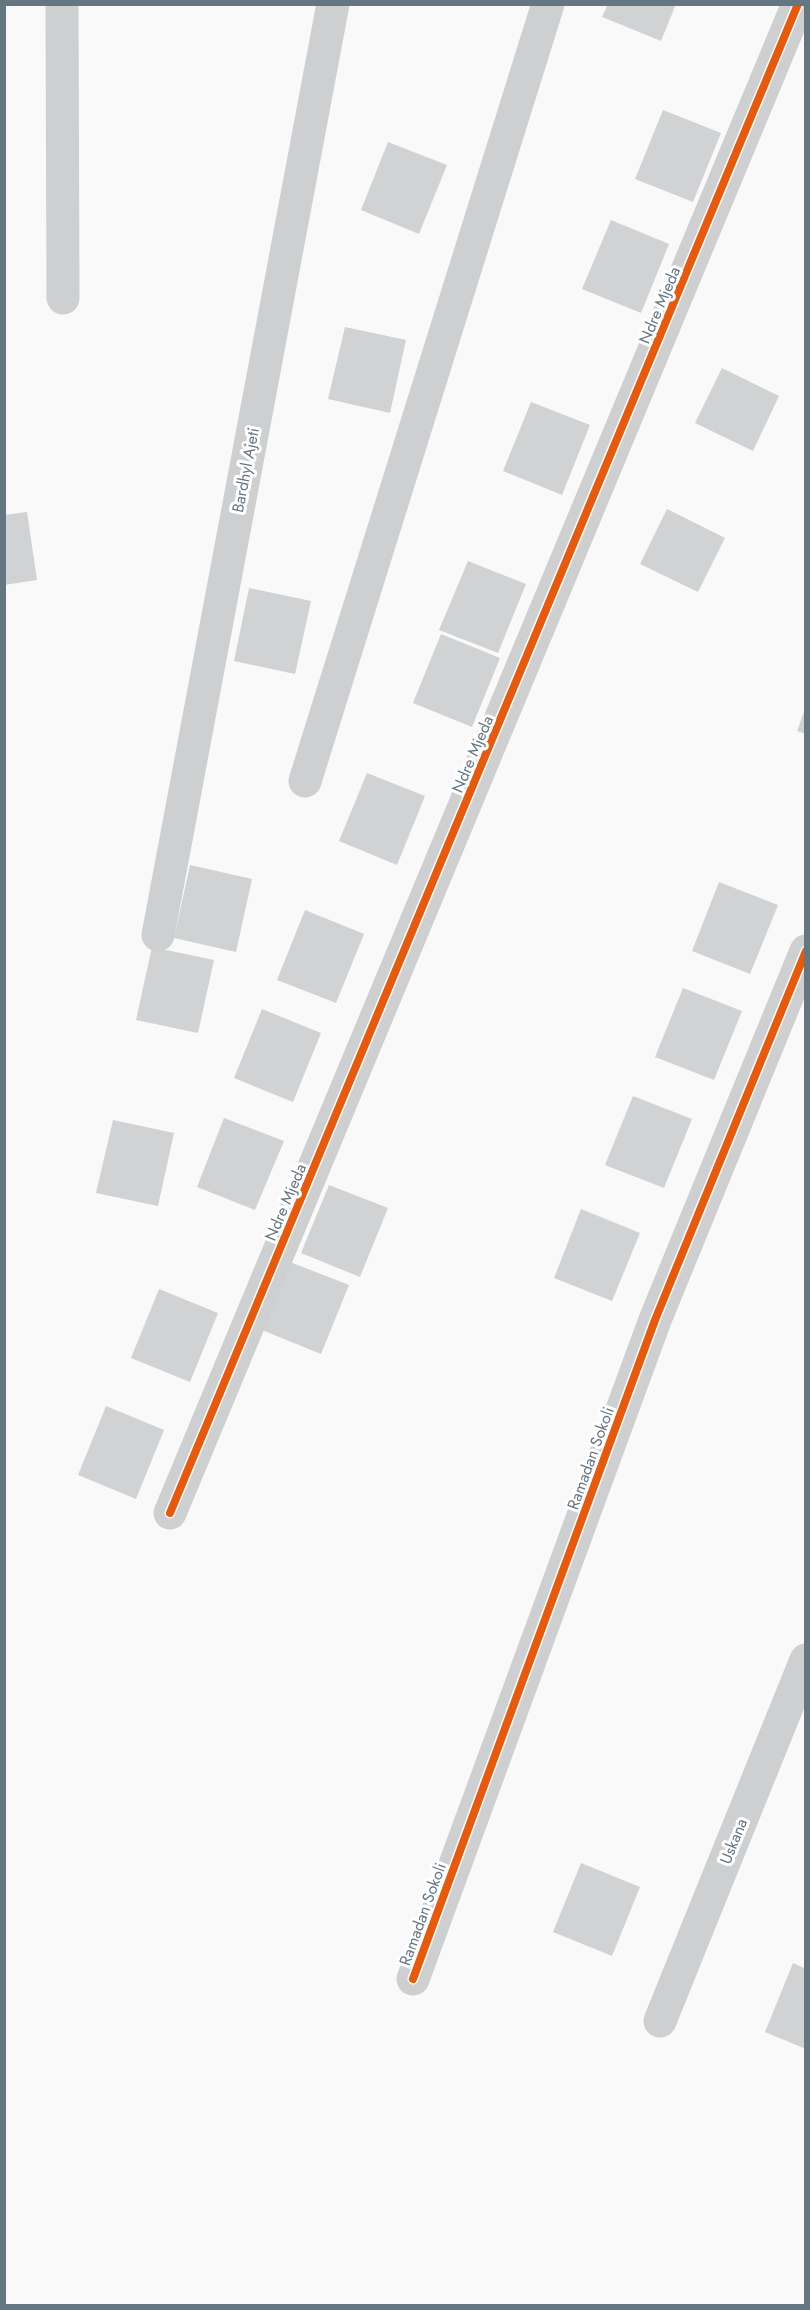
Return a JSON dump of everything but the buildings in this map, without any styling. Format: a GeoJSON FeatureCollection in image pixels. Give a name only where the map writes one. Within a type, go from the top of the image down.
{"type":"FeatureCollection","features":[{"type":"Feature","properties":{"kind":"street"},"geometry":{"type":"LineString","coordinates":[[62,4],[63,298]]}},
{"type":"Feature","properties":{"kind":"street","name":"Bardhyl Ajeti"},"geometry":{"type":"LineString","coordinates":[[158,935],[333,4]]}},
{"type":"Feature","properties":{"kind":"street"},"geometry":{"type":"LineString","coordinates":[[305,781],[548,4]]}},
{"type":"Feature","properties":{"kind":"street","name":"Ndre Mjeda"},"geometry":{"type":"LineString","coordinates":[[170,1513],[798,4]]}},
{"type":"Feature","properties":{"kind":"street","name":"Ramadan Sokoli"},"geometry":{"type":"LineString","coordinates":[[413,1979],[655,1320],[806,951]]}},
{"type":"Feature","properties":{"kind":"street","name":"Uskana"},"geometry":{"type":"LineString","coordinates":[[660,2021],[806,1660]]}},
{"type":"Feature","properties":{"kind":"cycle path"},"geometry":{"type":"LineString","coordinates":[[170,1513],[798,4]]}},
{"type":"Feature","properties":{"kind":"cycle path"},"geometry":{"type":"LineString","coordinates":[[413,1979],[655,1320],[806,951]]}}]}
